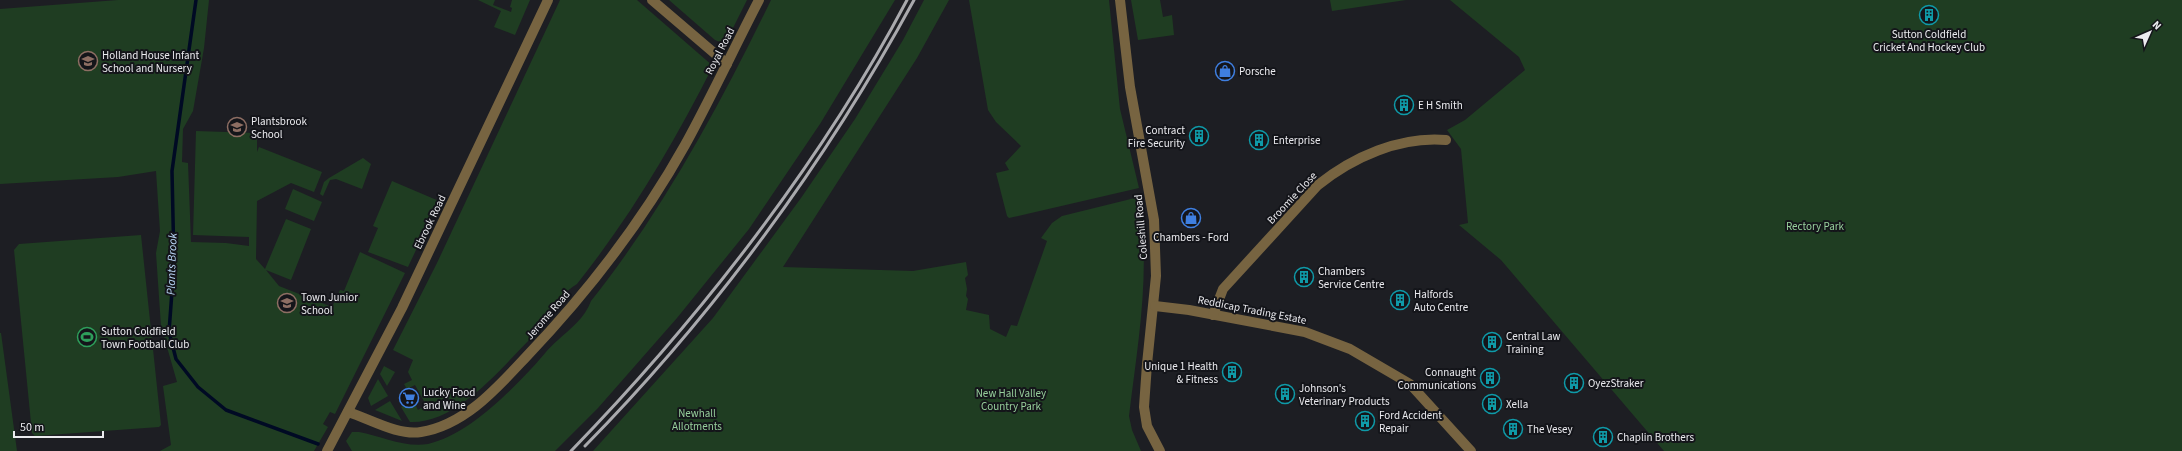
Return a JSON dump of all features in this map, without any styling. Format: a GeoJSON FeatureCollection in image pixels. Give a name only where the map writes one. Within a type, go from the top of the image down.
{"type":"FeatureCollection","features":[{"type":"Feature","properties":{"kind":"street","name":"Ebrook Road"},"geometry":{"type":"LineString","coordinates":[[327,451],[411,288],[548,0]]}},
{"type":"Feature","properties":{"kind":"street"},"geometry":{"type":"LineString","coordinates":[[652,0],[726,64]]}},
{"type":"Feature","properties":{"kind":"street","name":"Royal Road"},"geometry":{"type":"LineString","coordinates":[[701,113],[759,0]]}},
{"type":"Feature","properties":{"kind":"street","name":"Coleshill Road"},"geometry":{"type":"LineString","coordinates":[[1120,0],[1130,87],[1154,220],[1156,276],[1155,306],[1147,364],[1144,407],[1147,426],[1160,451]]}},
{"type":"Feature","properties":{"kind":"street","name":"Jerome Road"},"geometry":{"type":"LineString","coordinates":[[348,412],[403,432],[419,433],[433,430],[461,417],[500,385],[550,332],[606,265],[646,207],[684,146],[701,113]]}},
{"type":"Feature","properties":{"kind":"street","name":"Broomie Close"},"geometry":{"type":"LineString","coordinates":[[1213,316],[1223,289],[1318,185],[1334,172],[1367,154],[1428,138],[1446,140]]}},
{"type":"Feature","properties":{"kind":"street","name":"Reddicap Trading Estate"},"geometry":{"type":"LineString","coordinates":[[1155,306],[1305,332],[1350,349],[1410,384],[1471,451]]}},
{"type":"Feature","properties":{"kind":"green space"},"geometry":{"type":"Polygon","coordinates":[[[118,0],[209,0],[204,48],[193,111],[183,129],[182,162],[188,163],[191,242],[226,243],[249,246],[249,237],[193,235],[196,131],[257,133],[257,152],[259,147],[322,172],[314,192],[291,183],[257,201],[256,259],[265,269],[286,219],[311,229],[291,280],[266,270],[279,286],[332,307],[340,290],[344,291],[360,252],[405,273],[335,414],[330,412],[323,424],[328,427],[314,451],[160,451],[171,445],[163,386],[177,382],[161,326],[156,253],[160,231],[156,171],[118,177],[0,184],[0,9],[118,0]]]}},
{"type":"Feature","properties":{"kind":"green space"},"geometry":{"type":"Polygon","coordinates":[[[478,0],[495,0],[493,5],[511,12],[512,8],[510,7],[512,0],[530,0],[515,35],[494,27],[501,11],[478,0]]]}},
{"type":"Feature","properties":{"kind":"green space"},"geometry":{"type":"Polygon","coordinates":[[[560,0],[637,0],[713,66],[667,151],[616,232],[577,284],[553,305],[532,337],[493,378],[461,404],[445,414],[428,420],[410,422],[401,407],[413,400],[418,410],[426,405],[415,385],[407,389],[404,384],[412,380],[408,372],[413,360],[393,350],[437,263],[560,0]]]}},
{"type":"Feature","properties":{"kind":"green space"},"geometry":{"type":"Polygon","coordinates":[[[669,0],[747,0],[725,44],[715,40],[669,0]]]}},
{"type":"Feature","properties":{"kind":"green space"},"geometry":{"type":"Polygon","coordinates":[[[771,0],[895,0],[820,124],[749,229],[677,318],[598,408],[555,451],[352,451],[346,441],[352,432],[359,432],[402,443],[419,445],[442,440],[456,433],[484,414],[521,380],[551,347],[577,323],[585,313],[591,301],[643,230],[667,193],[711,117],[771,0]]]}},
{"type":"Feature","properties":{"kind":"green space"},"geometry":{"type":"Polygon","coordinates":[[[924,0],[949,0],[917,58],[783,267],[913,271],[966,262],[968,275],[965,278],[967,289],[966,296],[968,299],[966,310],[989,315],[990,329],[1006,337],[1011,325],[1017,326],[1047,241],[1041,238],[1052,223],[1062,216],[1139,197],[1144,253],[1142,307],[1129,416],[1132,430],[1141,451],[593,451],[713,318],[801,198],[855,119],[903,40],[924,0]]]}},
{"type":"Feature","properties":{"kind":"green space"},"geometry":{"type":"Polygon","coordinates":[[[969,0],[1109,0],[1120,109],[1139,188],[1009,218],[1007,216],[996,173],[1009,170],[1005,163],[1021,146],[996,122],[988,110],[969,0]]]}},
{"type":"Feature","properties":{"kind":"green space"},"geometry":{"type":"Polygon","coordinates":[[[1131,0],[1160,0],[1163,17],[1172,15],[1174,35],[1138,40],[1131,0]]]}},
{"type":"Feature","properties":{"kind":"green space"},"geometry":{"type":"Polygon","coordinates":[[[1330,0],[1406,0],[1332,11],[1330,0]]]}},
{"type":"Feature","properties":{"kind":"green space","name":"Rectory Park"},"geometry":{"type":"Polygon","coordinates":[[[1450,0],[2182,0],[2182,451],[1664,451],[1501,260],[1459,225],[1468,223],[1461,149],[1447,130],[1465,120],[1525,70],[1519,57],[1450,0]]]}},
{"type":"Feature","properties":{"kind":"green space"},"geometry":{"type":"Polygon","coordinates":[[[363,158],[371,164],[362,189],[336,179],[330,180],[323,196],[320,194],[324,182],[363,158]]]}},
{"type":"Feature","properties":{"kind":"green space"},"geometry":{"type":"Polygon","coordinates":[[[392,181],[439,201],[408,267],[368,252],[378,228],[373,226],[392,181]]]}},
{"type":"Feature","properties":{"kind":"green space"},"geometry":{"type":"Polygon","coordinates":[[[293,189],[322,202],[314,221],[285,209],[293,189]]]}},
{"type":"Feature","properties":{"kind":"green space","name":"Sutton Coldfield Town Football Club"},"geometry":{"type":"Polygon","coordinates":[[[141,235],[161,425],[159,427],[35,436],[32,433],[14,250],[19,244],[141,235]]]}},
{"type":"Feature","properties":{"kind":"green space"},"geometry":{"type":"Polygon","coordinates":[[[1,333],[17,451],[0,451],[1,333]]]}},
{"type":"Feature","properties":{"kind":"green space"},"geometry":{"type":"Polygon","coordinates":[[[384,366],[395,372],[387,386],[380,374],[384,366]]]}},
{"type":"Feature","properties":{"kind":"green space"},"geometry":{"type":"Polygon","coordinates":[[[378,379],[388,396],[371,406],[368,398],[378,379]]]}},
{"type":"Feature","properties":{"kind":"green space"},"geometry":{"type":"Polygon","coordinates":[[[390,401],[402,421],[375,410],[390,401]]]}},
{"type":"Feature","properties":{"kind":"waterway","name":"Plants Brook"},"geometry":{"type":"LineString","coordinates":[[196,0],[172,171],[174,264],[169,332],[176,359],[198,387],[226,410],[318,444]]}},
{"type":"Feature","properties":{"kind":"railway"},"geometry":{"type":"LineString","coordinates":[[571,451],[665,348],[755,237],[797,180],[836,121],[873,61],[907,0]]}},
{"type":"Feature","properties":{"kind":"railway"},"geometry":{"type":"LineString","coordinates":[[585,446],[633,396],[678,344],[723,290],[765,235],[844,120],[914,0]]}},
{"type":"Feature","properties":{"kind":"place","name":"Sutton Coldfield Cricket And Hockey Club"},"geometry":{"type":"Point","coordinates":[1929,15]}},
{"type":"Feature","properties":{"kind":"place","name":"Holland House Infant School and Nursery"},"geometry":{"type":"Point","coordinates":[88,61]}},
{"type":"Feature","properties":{"kind":"place","name":"Porsche"},"geometry":{"type":"Point","coordinates":[1225,71]}},
{"type":"Feature","properties":{"kind":"place","name":"E H Smith"},"geometry":{"type":"Point","coordinates":[1404,105]}},
{"type":"Feature","properties":{"kind":"place","name":"Plantsbrook School"},"geometry":{"type":"Point","coordinates":[237,127]}},
{"type":"Feature","properties":{"kind":"place","name":"Contract Fire Security"},"geometry":{"type":"Point","coordinates":[1199,136]}},
{"type":"Feature","properties":{"kind":"place","name":"Enterprise"},"geometry":{"type":"Point","coordinates":[1259,140]}},
{"type":"Feature","properties":{"kind":"place","name":"Chambers - Ford"},"geometry":{"type":"Point","coordinates":[1191,218]}},
{"type":"Feature","properties":{"kind":"place","name":"Chambers Service Centre"},"geometry":{"type":"Point","coordinates":[1304,277]}},
{"type":"Feature","properties":{"kind":"place","name":"Halfords Auto Centre"},"geometry":{"type":"Point","coordinates":[1400,300]}},
{"type":"Feature","properties":{"kind":"place","name":"Town Junior School"},"geometry":{"type":"Point","coordinates":[287,303]}},
{"type":"Feature","properties":{"kind":"place","name":"Sutton Coldfield Town Football Club"},"geometry":{"type":"Point","coordinates":[87,337]}},
{"type":"Feature","properties":{"kind":"place","name":"Central Law Training"},"geometry":{"type":"Point","coordinates":[1492,342]}},
{"type":"Feature","properties":{"kind":"place","name":"Unique 1 Health & Fitness"},"geometry":{"type":"Point","coordinates":[1232,372]}},
{"type":"Feature","properties":{"kind":"place","name":"Connaught Communications"},"geometry":{"type":"Point","coordinates":[1490,378]}},
{"type":"Feature","properties":{"kind":"place","name":"OyezStraker"},"geometry":{"type":"Point","coordinates":[1574,383]}},
{"type":"Feature","properties":{"kind":"place","name":"Johnson's Veterinary Products"},"geometry":{"type":"Point","coordinates":[1285,394]}},
{"type":"Feature","properties":{"kind":"place","name":"Lucky Food and Wine"},"geometry":{"type":"Point","coordinates":[409,398]}},
{"type":"Feature","properties":{"kind":"place","name":"Xella"},"geometry":{"type":"Point","coordinates":[1492,404]}},
{"type":"Feature","properties":{"kind":"place","name":"Ford Accident Repair"},"geometry":{"type":"Point","coordinates":[1365,421]}},
{"type":"Feature","properties":{"kind":"place","name":"The Vesey"},"geometry":{"type":"Point","coordinates":[1513,429]}},
{"type":"Feature","properties":{"kind":"place","name":"Chaplin Brothers"},"geometry":{"type":"Point","coordinates":[1603,437]}},
{"type":"Feature","properties":{"kind":"park label","name":"New Hall Valley Country Park"},"geometry":{"type":"Point","coordinates":[1011,399]}},
{"type":"Feature","properties":{"kind":"park label","name":"Newhall Allotments"},"geometry":{"type":"Point","coordinates":[697,419]}}]}
